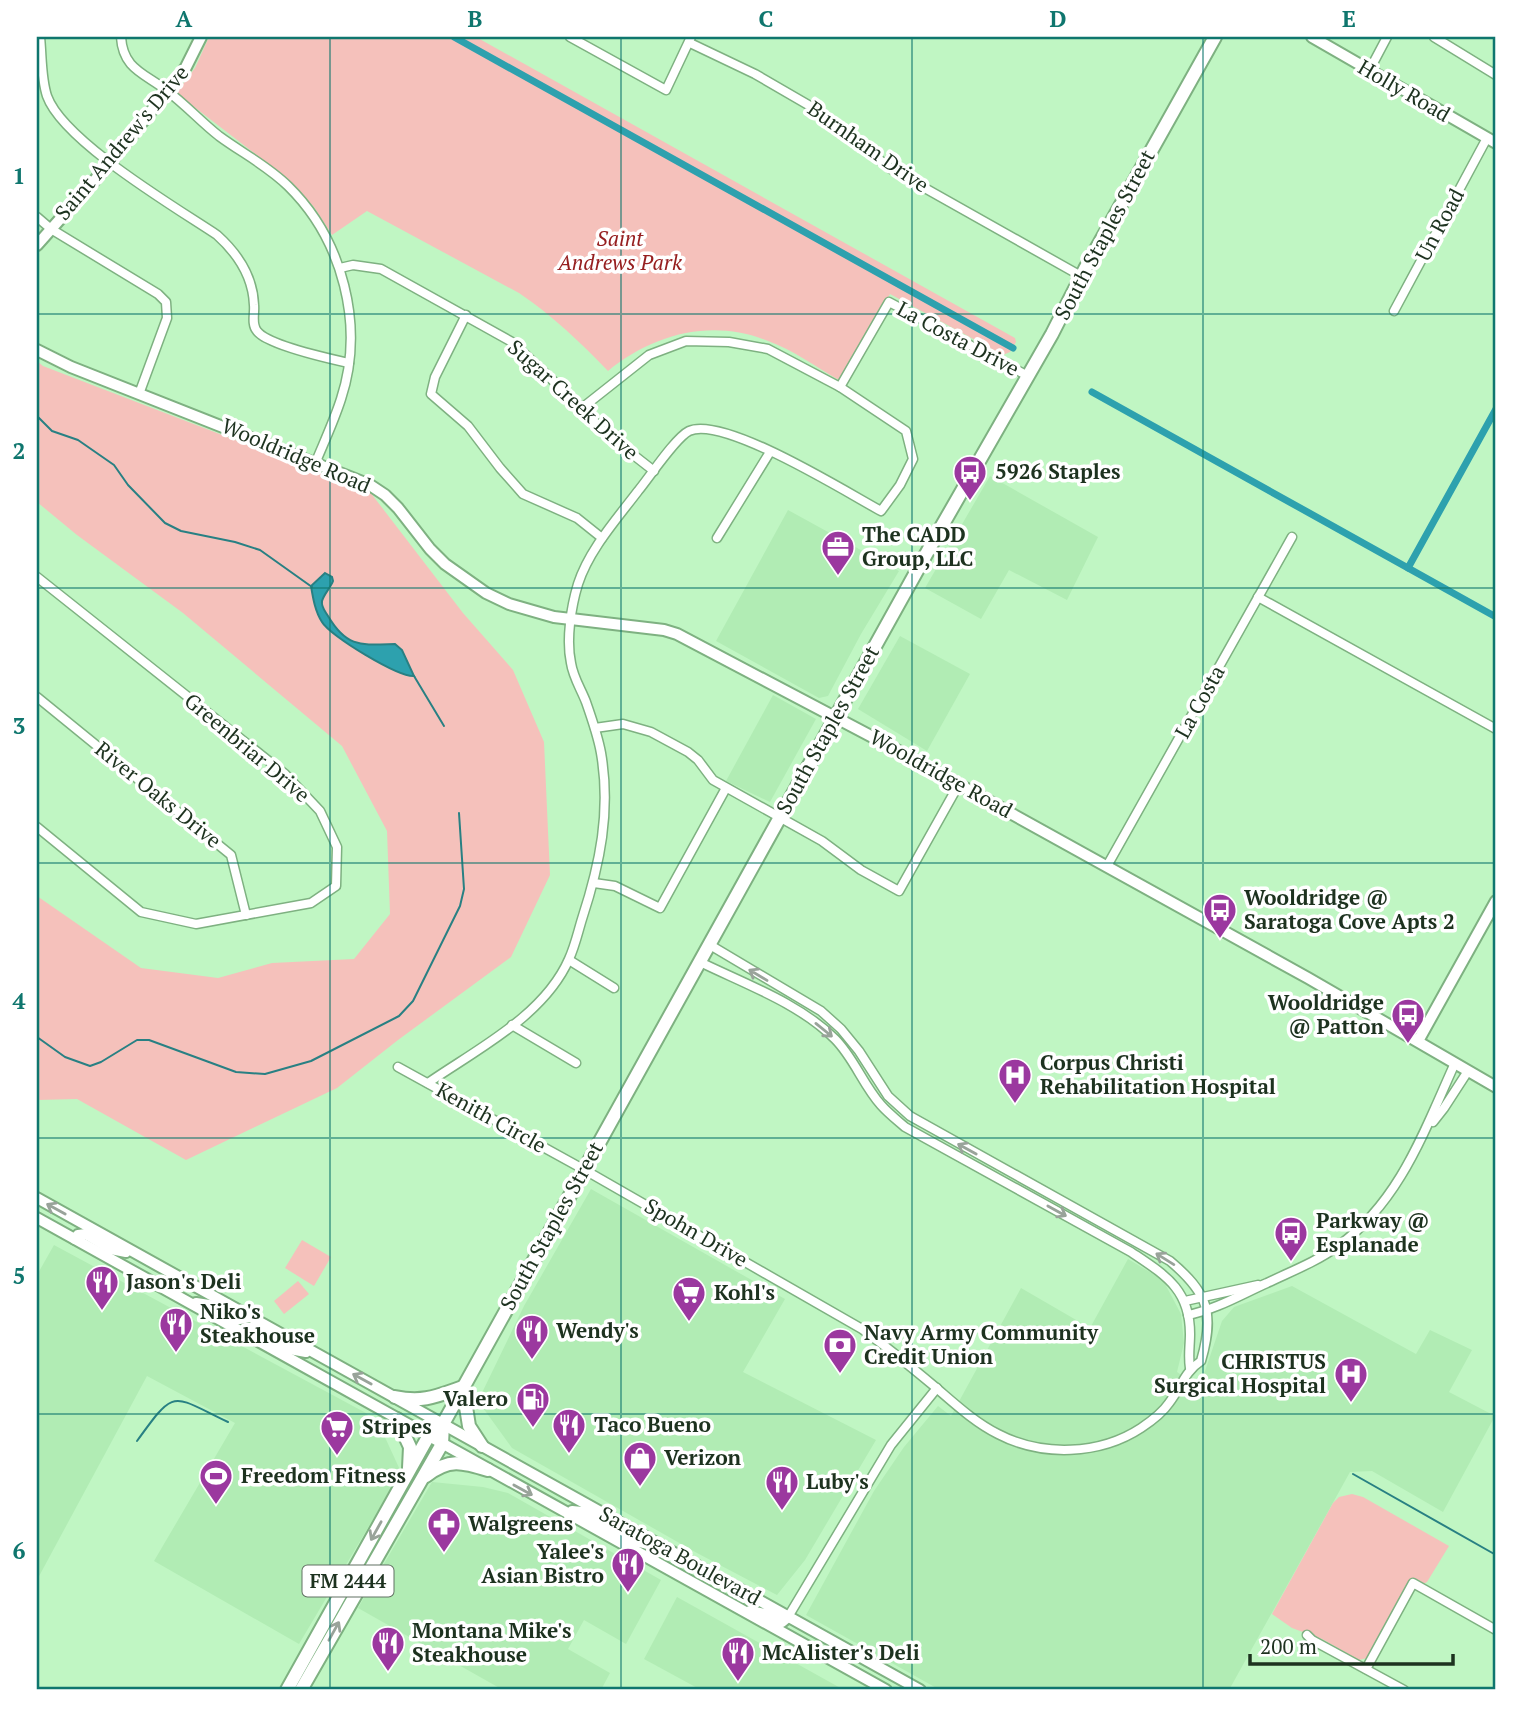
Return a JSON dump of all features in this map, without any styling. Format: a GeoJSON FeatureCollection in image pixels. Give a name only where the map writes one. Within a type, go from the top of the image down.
{"type":"FeatureCollection","features":[{"type":"Feature","properties":{"kind":"main road","name":"Saint Andrew's Drive"},"geometry":{"type":"LineString","coordinates":[[37,245],[110,163],[186,67],[201,37]]}},
{"type":"Feature","properties":{"kind":"main road","name":"South Staples Street"},"geometry":{"type":"LineString","coordinates":[[287,1690],[428,1437],[443,1424],[583,1168],[1028,376],[1214,37]]}},
{"type":"Feature","properties":{"kind":"main road","name":"Holly Road"},"geometry":{"type":"LineString","coordinates":[[1312,37],[1492,140]]}},
{"type":"Feature","properties":{"kind":"main road","name":"Wooldridge Road"},"geometry":{"type":"LineString","coordinates":[[37,351],[72,368],[370,485],[385,495],[438,556],[462,577],[509,604],[572,620],[664,630],[677,634],[959,784],[1496,1087]]}},
{"type":"Feature","properties":{"kind":"main road"},"geometry":{"type":"LineString","coordinates":[[1418,1041],[1496,901]]}},
{"type":"Feature","properties":{"kind":"main road","name":"Saratoga Boulevard"},"geometry":{"type":"LineString","coordinates":[[37,1198],[665,1547],[906,1687],[919,1690]]}},
{"type":"Feature","properties":{"kind":"main road"},"geometry":{"type":"LineString","coordinates":[[37,1211],[67,1227],[75,1226],[78,1221]]}},
{"type":"Feature","properties":{"kind":"main road","name":"Saratoga Boulevard"},"geometry":{"type":"LineString","coordinates":[[37,1218],[886,1690]]}},
{"type":"Feature","properties":{"kind":"main road"},"geometry":{"type":"LineString","coordinates":[[75,1239],[78,1235],[86,1234],[111,1249],[136,1253]]}},
{"type":"Feature","properties":{"kind":"main road"},"geometry":{"type":"LineString","coordinates":[[187,1302],[209,1306],[234,1320],[250,1317]]}},
{"type":"Feature","properties":{"kind":"main road"},"geometry":{"type":"LineString","coordinates":[[242,1333],[245,1328],[252,1328],[290,1349],[319,1355]]}},
{"type":"Feature","properties":{"kind":"main road"},"geometry":{"type":"LineString","coordinates":[[395,1397],[412,1401],[429,1399],[463,1387],[469,1426],[482,1446]]}},
{"type":"Feature","properties":{"kind":"main road"},"geometry":{"type":"LineString","coordinates":[[397,1419],[410,1447],[409,1471]]}},
{"type":"Feature","properties":{"kind":"main road","name":"South Staples Street"},"geometry":{"type":"LineString","coordinates":[[303,1687],[442,1444],[443,1424]]}},
{"type":"Feature","properties":{"kind":"main road"},"geometry":{"type":"LineString","coordinates":[[423,1478],[444,1464],[459,1462],[488,1470]]}},
{"type":"Feature","properties":{"kind":"main road"},"geometry":{"type":"LineString","coordinates":[[569,1515],[572,1511],[582,1512],[634,1541],[665,1547]]}},
{"type":"Feature","properties":{"kind":"main road"},"geometry":{"type":"LineString","coordinates":[[737,1608],[782,1622],[788,1617]]}},
{"type":"Feature","properties":{"kind":"main road"},"geometry":{"type":"LineString","coordinates":[[303,1661],[306,1664],[303,1687]]}},
{"type":"Feature","properties":{"kind":"street"},"geometry":{"type":"LineString","coordinates":[[40,37],[47,94],[54,110],[110,163],[217,235],[229,246],[248,277],[257,332],[270,340],[310,354],[349,363]]}},
{"type":"Feature","properties":{"kind":"street"},"geometry":{"type":"LineString","coordinates":[[121,37],[125,58],[131,66],[167,91],[219,136],[260,162],[289,186],[317,223],[340,268],[350,320],[349,363],[342,398],[316,464]]}},
{"type":"Feature","properties":{"kind":"street"},"geometry":{"type":"LineString","coordinates":[[570,37],[666,90],[690,40]]}},
{"type":"Feature","properties":{"kind":"street"},"geometry":{"type":"LineString","coordinates":[[1369,71],[1387,37]]}},
{"type":"Feature","properties":{"kind":"street"},"geometry":{"type":"LineString","coordinates":[[1434,37],[1496,75]]}},
{"type":"Feature","properties":{"kind":"street","name":"Burnham Drive"},"geometry":{"type":"LineString","coordinates":[[690,40],[817,110],[891,169],[1081,276]]}},
{"type":"Feature","properties":{"kind":"street","name":"Un Road"},"geometry":{"type":"LineString","coordinates":[[1394,312],[1492,140]]}},
{"type":"Feature","properties":{"kind":"street"},"geometry":{"type":"LineString","coordinates":[[37,217],[51,229],[158,294],[166,302],[166,322],[139,394]]}},
{"type":"Feature","properties":{"kind":"street","name":"Sugar Creek Drive"},"geometry":{"type":"LineString","coordinates":[[340,268],[353,265],[381,269],[512,342],[604,432],[654,471]]}},
{"type":"Feature","properties":{"kind":"street","name":"La Costa Drive"},"geometry":{"type":"LineString","coordinates":[[840,387],[889,302],[1028,376]]}},
{"type":"Feature","properties":{"kind":"street"},"geometry":{"type":"LineString","coordinates":[[466,315],[435,377],[431,394],[468,426],[523,494],[577,519],[602,538]]}},
{"type":"Feature","properties":{"kind":"street"},"geometry":{"type":"LineString","coordinates":[[428,1083],[512,1025],[547,994],[569,960],[601,855],[606,796],[595,728],[570,662],[572,620],[578,584],[602,538],[654,471],[688,431],[703,428],[754,442],[881,511],[913,459],[906,432],[840,387],[768,349],[729,342],[686,341],[649,355],[582,408]]}},
{"type":"Feature","properties":{"kind":"street"},"geometry":{"type":"LineString","coordinates":[[717,538],[770,452]]}},
{"type":"Feature","properties":{"kind":"street","name":"La Costa"},"geometry":{"type":"LineString","coordinates":[[1107,866],[1292,537]]}},
{"type":"Feature","properties":{"kind":"street","name":"Greenbriar Drive"},"geometry":{"type":"LineString","coordinates":[[37,577],[285,774],[320,811],[337,847],[336,886],[311,903],[246,915]]}},
{"type":"Feature","properties":{"kind":"street"},"geometry":{"type":"LineString","coordinates":[[1258,597],[1496,729]]}},
{"type":"Feature","properties":{"kind":"street","name":"River Oaks Drive"},"geometry":{"type":"LineString","coordinates":[[37,697],[231,855],[246,915]]}},
{"type":"Feature","properties":{"kind":"street"},"geometry":{"type":"LineString","coordinates":[[595,728],[623,724],[651,732],[688,752],[698,760],[713,780],[726,789],[822,841],[861,870],[898,891],[959,784]]}},
{"type":"Feature","properties":{"kind":"street"},"geometry":{"type":"LineString","coordinates":[[594,883],[615,886],[660,908],[726,789]]}},
{"type":"Feature","properties":{"kind":"street"},"geometry":{"type":"LineString","coordinates":[[37,827],[141,912],[196,924],[246,915]]}},
{"type":"Feature","properties":{"kind":"street"},"geometry":{"type":"LineString","coordinates":[[710,945],[821,1012],[851,1041],[888,1096],[910,1116],[1179,1269],[1189,1277],[1202,1296],[1207,1311]]}},
{"type":"Feature","properties":{"kind":"street"},"geometry":{"type":"LineString","coordinates":[[569,960],[614,988]]}},
{"type":"Feature","properties":{"kind":"street"},"geometry":{"type":"LineString","coordinates":[[700,962],[789,1006],[820,1026],[842,1047],[880,1104],[905,1127],[1131,1252],[1165,1275],[1185,1301],[1190,1368]]}},
{"type":"Feature","properties":{"kind":"street"},"geometry":{"type":"LineString","coordinates":[[789,1006],[794,997]]}},
{"type":"Feature","properties":{"kind":"street"},"geometry":{"type":"LineString","coordinates":[[512,1025],[576,1063]]}},
{"type":"Feature","properties":{"kind":"street"},"geometry":{"type":"LineString","coordinates":[[842,1047],[851,1041]]}},
{"type":"Feature","properties":{"kind":"street"},"geometry":{"type":"LineString","coordinates":[[1188,1315],[1207,1311],[1303,1268],[1340,1245],[1370,1218],[1394,1189],[1429,1127],[1455,1063]]}},
{"type":"Feature","properties":{"kind":"street","name":"Kenith Circle"},"geometry":{"type":"LineString","coordinates":[[398,1067],[583,1168]]}},
{"type":"Feature","properties":{"kind":"street"},"geometry":{"type":"LineString","coordinates":[[1429,1127],[1468,1071]]}},
{"type":"Feature","properties":{"kind":"street"},"geometry":{"type":"LineString","coordinates":[[929,1140],[934,1131]]}},
{"type":"Feature","properties":{"kind":"street","name":"Spohn Drive"},"geometry":{"type":"LineString","coordinates":[[583,1168],[862,1329],[967,1415],[999,1435],[1037,1448],[1086,1449],[1111,1443],[1142,1428],[1168,1405],[1190,1368],[1201,1361],[1209,1335],[1207,1311]]}},
{"type":"Feature","properties":{"kind":"street"},"geometry":{"type":"LineString","coordinates":[[1024,1193],[1029,1184]]}},
{"type":"Feature","properties":{"kind":"street"},"geometry":{"type":"LineString","coordinates":[[1131,1252],[1137,1243]]}},
{"type":"Feature","properties":{"kind":"street"},"geometry":{"type":"LineString","coordinates":[[1185,1301],[1264,1284]]}},
{"type":"Feature","properties":{"kind":"street"},"geometry":{"type":"LineString","coordinates":[[788,1617],[891,1445],[937,1388]]}},
{"type":"Feature","properties":{"kind":"street"},"geometry":{"type":"LineString","coordinates":[[1366,1669],[1413,1583],[1496,1630]]}},
{"type":"Feature","properties":{"kind":"street"},"geometry":{"type":"LineString","coordinates":[[1307,1635],[1404,1690]]}},
{"type":"Feature","properties":{"kind":"shaded area"},"geometry":{"type":"Polygon","coordinates":[[[990,476],[1098,537],[1067,600],[1009,570],[981,619],[925,588],[990,476]]]}},
{"type":"Feature","properties":{"kind":"shaded area"},"geometry":{"type":"Polygon","coordinates":[[[788,510],[899,571],[828,696],[819,698],[716,641],[788,510]]]}},
{"type":"Feature","properties":{"kind":"shaded area"},"geometry":{"type":"Polygon","coordinates":[[[900,636],[970,674],[927,751],[858,709],[900,636]]]}},
{"type":"Feature","properties":{"kind":"shaded area"},"geometry":{"type":"Polygon","coordinates":[[[773,695],[816,719],[770,802],[726,781],[773,695]]]}},
{"type":"Feature","properties":{"kind":"shaded area"},"geometry":{"type":"Polygon","coordinates":[[[591,1189],[785,1299],[743,1372],[876,1440],[805,1560],[777,1595],[512,1448],[478,1401],[524,1306],[591,1189]]]}},
{"type":"Feature","properties":{"kind":"shaded area"},"geometry":{"type":"Polygon","coordinates":[[[54,1245],[366,1413],[383,1433],[401,1472],[299,1644],[154,1561],[235,1423],[147,1376],[37,1580],[37,1275],[54,1245]]]}},
{"type":"Feature","properties":{"kind":"shaded area"},"geometry":{"type":"Polygon","coordinates":[[[1128,1259],[1163,1280],[1181,1314],[1184,1343],[1177,1372],[1196,1385],[1205,1371],[1222,1321],[1234,1307],[1292,1286],[1416,1354],[1430,1330],[1472,1350],[1449,1392],[1495,1416],[1443,1512],[1372,1471],[1350,1472],[1229,1690],[940,1690],[806,1615],[874,1491],[904,1447],[938,1406],[951,1416],[1021,1288],[1090,1328],[1128,1259]]]}},
{"type":"Feature","properties":{"kind":"shaded area"},"geometry":{"type":"Polygon","coordinates":[[[432,1482],[483,1487],[508,1493],[661,1580],[626,1644],[584,1620],[568,1649],[610,1673],[601,1690],[503,1690],[358,1608],[432,1482]]]}},
{"type":"Feature","properties":{"kind":"shaded area"},"geometry":{"type":"Polygon","coordinates":[[[677,1597],[844,1690],[701,1690],[644,1659],[677,1597]]]}},
{"type":"Feature","properties":{"kind":"green space","name":"Saint Andrews Park"},"geometry":{"type":"Polygon","coordinates":[[[209,37],[476,37],[1015,338],[1016,342],[1010,352],[1003,355],[890,294],[839,380],[777,345],[747,334],[726,331],[705,331],[664,339],[644,347],[608,371],[566,330],[519,293],[367,211],[332,235],[314,207],[289,180],[176,93],[195,68],[209,37]]]}},
{"type":"Feature","properties":{"kind":"green space"},"geometry":{"type":"Polygon","coordinates":[[[37,361],[43,366],[370,492],[463,613],[513,670],[544,742],[550,875],[511,957],[337,1088],[186,1160],[77,1099],[37,1100],[37,896],[141,968],[218,978],[272,963],[354,959],[390,914],[387,831],[342,746],[183,613],[37,502],[37,361]]]}},
{"type":"Feature","properties":{"kind":"green space"},"geometry":{"type":"Polygon","coordinates":[[[302,1240],[331,1257],[314,1286],[285,1268],[302,1240]]]}},
{"type":"Feature","properties":{"kind":"green space"},"geometry":{"type":"Polygon","coordinates":[[[298,1281],[309,1294],[284,1314],[274,1301],[298,1281]]]}},
{"type":"Feature","properties":{"kind":"green space"},"geometry":{"type":"Polygon","coordinates":[[[1352,1494],[1363,1497],[1449,1546],[1427,1582],[1401,1595],[1367,1658],[1359,1660],[1322,1639],[1292,1628],[1272,1614],[1333,1503],[1339,1497],[1352,1494]]]}},
{"type":"Feature","properties":{"kind":"water"},"geometry":{"type":"Polygon","coordinates":[[[325,573],[332,577],[333,581],[322,605],[335,626],[342,634],[356,642],[373,645],[395,644],[402,650],[414,676],[394,670],[365,655],[322,622],[311,586],[325,573]]]}},
{"type":"Feature","properties":{"kind":"waterway"},"geometry":{"type":"LineString","coordinates":[[454,37],[1013,348]]}},
{"type":"Feature","properties":{"kind":"waterway"},"geometry":{"type":"LineString","coordinates":[[1092,392],[1496,617]]}},
{"type":"Feature","properties":{"kind":"waterway"},"geometry":{"type":"LineString","coordinates":[[1408,568],[1496,409]]}},
{"type":"Feature","properties":{"kind":"waterway"},"geometry":{"type":"LineString","coordinates":[[37,416],[52,431],[78,440],[114,465],[128,485],[165,523],[181,531],[260,550],[312,587]]}},
{"type":"Feature","properties":{"kind":"waterway"},"geometry":{"type":"LineString","coordinates":[[414,676],[444,726]]}},
{"type":"Feature","properties":{"kind":"waterway"},"geometry":{"type":"LineString","coordinates":[[37,1037],[65,1057],[90,1066],[137,1040],[149,1040],[236,1072],[265,1074],[311,1061],[399,1016],[413,1001],[460,906],[464,889],[459,813]]}},
{"type":"Feature","properties":{"kind":"waterway"},"geometry":{"type":"LineString","coordinates":[[137,1441],[160,1411],[176,1401],[195,1406],[228,1422]]}},
{"type":"Feature","properties":{"kind":"waterway"},"geometry":{"type":"LineString","coordinates":[[1353,1474],[1496,1555]]}},
{"type":"Feature","properties":{"kind":"place","name":"5926 Staples"},"geometry":{"type":"Point","coordinates":[970,502]}},
{"type":"Feature","properties":{"kind":"place","name":"The CADD Group, LLC"},"geometry":{"type":"Point","coordinates":[838,577]}},
{"type":"Feature","properties":{"kind":"place","name":"Wooldridge @ Saratoga Cove Apts 2"},"geometry":{"type":"Point","coordinates":[1220,940]}},
{"type":"Feature","properties":{"kind":"place","name":"Wooldridge @ Patton"},"geometry":{"type":"Point","coordinates":[1408,1045]}},
{"type":"Feature","properties":{"kind":"place","name":"Corpus Christi Rehabilitation Hospital"},"geometry":{"type":"Point","coordinates":[1015,1105]}},
{"type":"Feature","properties":{"kind":"place","name":"Parkway @ Esplanade"},"geometry":{"type":"Point","coordinates":[1291,1263]}},
{"type":"Feature","properties":{"kind":"place","name":"Jason's Deli"},"geometry":{"type":"Point","coordinates":[102,1312]}},
{"type":"Feature","properties":{"kind":"place","name":"Kohl's"},"geometry":{"type":"Point","coordinates":[689,1323]}},
{"type":"Feature","properties":{"kind":"place","name":"Niko's Steakhouse"},"geometry":{"type":"Point","coordinates":[176,1354]}},
{"type":"Feature","properties":{"kind":"place","name":"Wendy's"},"geometry":{"type":"Point","coordinates":[532,1361]}},
{"type":"Feature","properties":{"kind":"place","name":"Navy Army Community Credit Union"},"geometry":{"type":"Point","coordinates":[840,1375]}},
{"type":"Feature","properties":{"kind":"place","name":"CHRISTUS Surgical Hospital"},"geometry":{"type":"Point","coordinates":[1351,1404]}},
{"type":"Feature","properties":{"kind":"place","name":"Valero"},"geometry":{"type":"Point","coordinates":[533,1429]}},
{"type":"Feature","properties":{"kind":"place","name":"Taco Bueno"},"geometry":{"type":"Point","coordinates":[569,1455]}},
{"type":"Feature","properties":{"kind":"place","name":"Stripes"},"geometry":{"type":"Point","coordinates":[337,1457]}},
{"type":"Feature","properties":{"kind":"place","name":"Verizon"},"geometry":{"type":"Point","coordinates":[640,1488]}},
{"type":"Feature","properties":{"kind":"place","name":"Freedom Fitness"},"geometry":{"type":"Point","coordinates":[216,1506]}},
{"type":"Feature","properties":{"kind":"place","name":"Luby's"},"geometry":{"type":"Point","coordinates":[782,1512]}},
{"type":"Feature","properties":{"kind":"place","name":"Walgreens"},"geometry":{"type":"Point","coordinates":[444,1554]}},
{"type":"Feature","properties":{"kind":"place","name":"Yalee's Asian Bistro"},"geometry":{"type":"Point","coordinates":[628,1594]}},
{"type":"Feature","properties":{"kind":"place","name":"Montana Mike's Steakhouse"},"geometry":{"type":"Point","coordinates":[388,1673]}},
{"type":"Feature","properties":{"kind":"place","name":"McAlister's Deli"},"geometry":{"type":"Point","coordinates":[738,1683]}}]}
